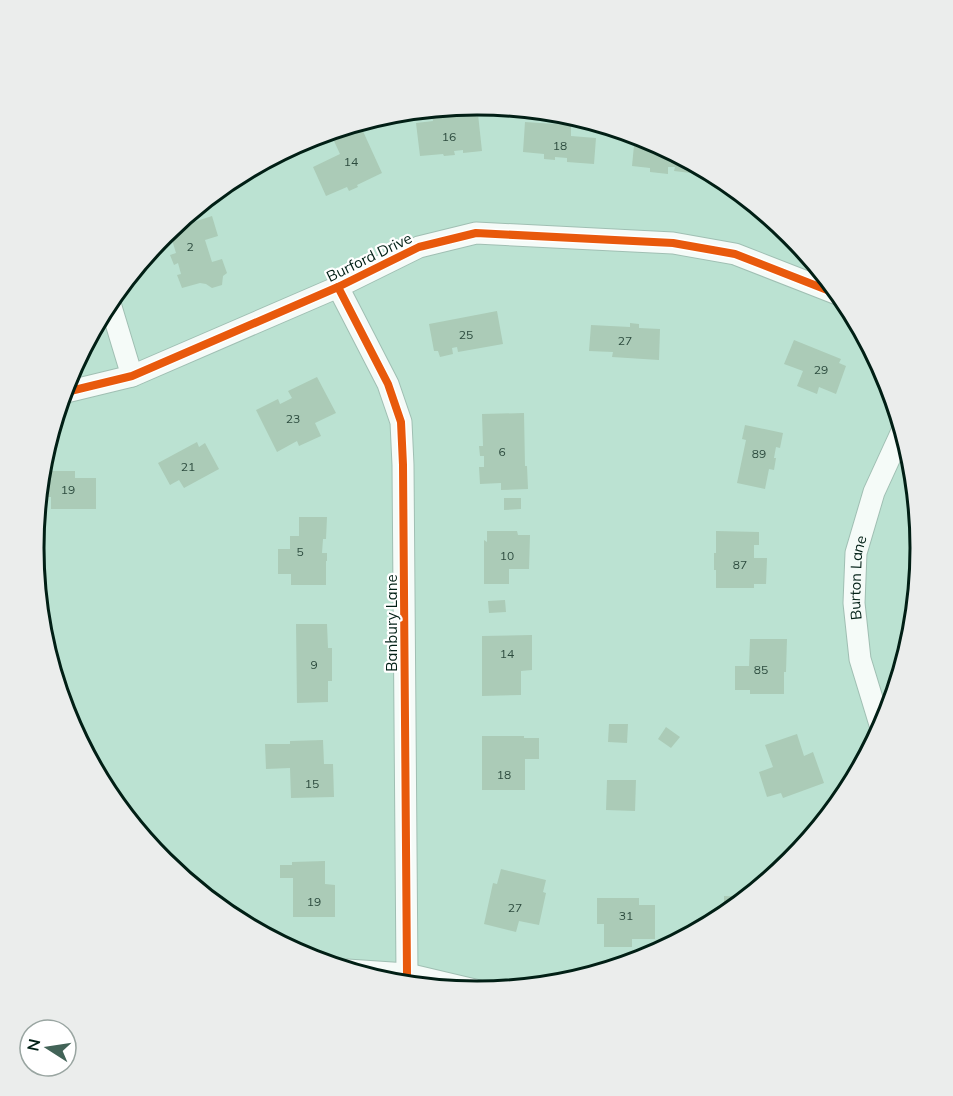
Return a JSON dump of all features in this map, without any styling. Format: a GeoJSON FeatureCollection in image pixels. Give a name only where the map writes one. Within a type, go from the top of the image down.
{"type":"FeatureCollection","features":[{"type":"Feature","properties":{"kind":"street","name":"Burford Drive"},"geometry":{"type":"LineString","coordinates":[[73,390],[132,376],[338,287],[419,247],[476,232],[673,243],[735,254],[823,288]]}},
{"type":"Feature","properties":{"kind":"street","name":"Banbury Lane"},"geometry":{"type":"LineString","coordinates":[[338,287],[388,384],[400,422],[403,465],[407,974]]}},
{"type":"Feature","properties":{"kind":"street"},"geometry":{"type":"LineString","coordinates":[[113,313],[132,376]]}},
{"type":"Feature","properties":{"kind":"street","name":"Burton Lane"},"geometry":{"type":"LineString","coordinates":[[877,714],[860,659],[854,603],[856,553],[874,492],[896,443]]}},
{"type":"Feature","properties":{"kind":"street"},"geometry":{"type":"LineString","coordinates":[[392,973],[419,977]]}},
{"type":"Feature","properties":{"kind":"building"},"geometry":{"type":"Polygon","coordinates":[[[478,115],[482,151],[463,153],[463,150],[454,151],[455,155],[420,156],[416,123],[433,121],[433,118],[478,115]]]}},
{"type":"Feature","properties":{"kind":"building"},"geometry":{"type":"Polygon","coordinates":[[[525,122],[568,125],[571,126],[571,136],[596,138],[594,164],[567,162],[567,158],[544,159],[544,154],[523,152],[525,122]]]}},
{"type":"Feature","properties":{"kind":"building"},"geometry":{"type":"Polygon","coordinates":[[[363,130],[382,173],[349,191],[347,187],[326,196],[313,167],[340,154],[334,141],[363,130]]]}},
{"type":"Feature","properties":{"kind":"building"},"geometry":{"type":"Polygon","coordinates":[[[634,145],[694,173],[674,171],[675,167],[668,167],[668,174],[650,172],[650,168],[632,166],[634,145]]]}},
{"type":"Feature","properties":{"kind":"building"},"geometry":{"type":"Polygon","coordinates":[[[212,216],[218,236],[205,240],[212,262],[222,259],[227,273],[223,276],[222,285],[212,288],[200,283],[182,288],[177,275],[181,274],[178,263],[174,265],[170,255],[176,253],[172,240],[190,223],[212,216]]]}},
{"type":"Feature","properties":{"kind":"building"},"geometry":{"type":"Polygon","coordinates":[[[497,311],[503,344],[458,352],[457,347],[452,348],[453,354],[440,357],[438,351],[434,351],[429,324],[497,311]]]}},
{"type":"Feature","properties":{"kind":"building"},"geometry":{"type":"Polygon","coordinates":[[[630,323],[639,324],[639,328],[660,329],[659,360],[612,357],[613,352],[589,351],[591,325],[630,327],[630,323]]]}},
{"type":"Feature","properties":{"kind":"building"},"geometry":{"type":"Polygon","coordinates":[[[794,340],[841,359],[839,363],[846,366],[836,394],[819,387],[817,394],[797,386],[803,371],[784,364],[794,340]]]}},
{"type":"Feature","properties":{"kind":"building"},"geometry":{"type":"Polygon","coordinates":[[[317,377],[336,413],[315,423],[321,436],[299,446],[297,441],[277,452],[256,410],[278,399],[280,404],[292,398],[288,391],[317,377]]]}},
{"type":"Feature","properties":{"kind":"building"},"geometry":{"type":"Polygon","coordinates":[[[524,413],[528,489],[501,490],[501,483],[480,484],[479,467],[484,467],[484,456],[480,456],[479,446],[483,446],[482,414],[524,413]]]}},
{"type":"Feature","properties":{"kind":"building"},"geometry":{"type":"Polygon","coordinates":[[[745,425],[783,433],[780,448],[776,447],[774,470],[769,469],[765,489],[737,483],[746,440],[742,439],[745,425]]]}},
{"type":"Feature","properties":{"kind":"building"},"geometry":{"type":"Polygon","coordinates":[[[197,442],[199,447],[205,443],[219,469],[184,488],[179,480],[170,485],[158,463],[197,442]]]}},
{"type":"Feature","properties":{"kind":"building"},"geometry":{"type":"Polygon","coordinates":[[[51,471],[75,471],[75,478],[96,478],[96,509],[51,509],[51,497],[46,497],[51,471]]]}},
{"type":"Feature","properties":{"kind":"building"},"geometry":{"type":"Polygon","coordinates":[[[504,498],[521,498],[521,509],[504,510],[504,498]]]}},
{"type":"Feature","properties":{"kind":"building"},"geometry":{"type":"Polygon","coordinates":[[[299,517],[327,517],[326,539],[323,539],[322,553],[327,553],[326,585],[291,585],[291,574],[278,574],[278,549],[290,549],[290,536],[299,536],[299,517]]]}},
{"type":"Feature","properties":{"kind":"building"},"geometry":{"type":"Polygon","coordinates":[[[487,531],[517,531],[518,535],[530,535],[529,569],[509,569],[509,584],[484,584],[484,540],[487,542],[487,531]]]}},
{"type":"Feature","properties":{"kind":"building"},"geometry":{"type":"Polygon","coordinates":[[[716,531],[759,532],[759,545],[754,545],[754,558],[767,558],[766,584],[754,584],[754,588],[716,588],[714,553],[716,553],[716,531]]]}},
{"type":"Feature","properties":{"kind":"building"},"geometry":{"type":"Polygon","coordinates":[[[505,600],[506,612],[489,613],[488,601],[505,600]]]}},
{"type":"Feature","properties":{"kind":"building"},"geometry":{"type":"Polygon","coordinates":[[[296,624],[327,624],[328,648],[332,648],[332,681],[328,681],[328,702],[297,703],[296,624]]]}},
{"type":"Feature","properties":{"kind":"building"},"geometry":{"type":"Polygon","coordinates":[[[532,635],[532,670],[521,671],[521,695],[482,696],[482,636],[532,635]]]}},
{"type":"Feature","properties":{"kind":"building"},"geometry":{"type":"Polygon","coordinates":[[[750,639],[787,639],[784,694],[750,694],[750,690],[735,690],[735,666],[749,666],[750,639]]]}},
{"type":"Feature","properties":{"kind":"building"},"geometry":{"type":"Polygon","coordinates":[[[609,724],[628,724],[627,743],[608,742],[609,724]]]}},
{"type":"Feature","properties":{"kind":"building"},"geometry":{"type":"Polygon","coordinates":[[[666,727],[680,737],[671,748],[658,739],[666,727]]]}},
{"type":"Feature","properties":{"kind":"building"},"geometry":{"type":"Polygon","coordinates":[[[797,734],[804,756],[813,752],[824,783],[783,798],[781,793],[767,797],[759,772],[773,767],[765,745],[797,734]]]}},
{"type":"Feature","properties":{"kind":"building"},"geometry":{"type":"Polygon","coordinates":[[[482,736],[539,738],[539,759],[525,759],[525,790],[482,790],[482,736]]]}},
{"type":"Feature","properties":{"kind":"building"},"geometry":{"type":"Polygon","coordinates":[[[323,740],[324,764],[333,764],[334,797],[291,798],[290,768],[266,769],[265,744],[323,740]]]}},
{"type":"Feature","properties":{"kind":"building"},"geometry":{"type":"Polygon","coordinates":[[[607,780],[636,780],[635,811],[606,810],[607,780]]]}},
{"type":"Feature","properties":{"kind":"building"},"geometry":{"type":"Polygon","coordinates":[[[325,861],[325,884],[335,885],[335,917],[293,917],[293,878],[280,878],[280,865],[292,865],[292,862],[325,861]]]}},
{"type":"Feature","properties":{"kind":"building"},"geometry":{"type":"Polygon","coordinates":[[[501,869],[546,880],[543,892],[546,893],[539,925],[519,921],[516,932],[484,924],[493,883],[497,884],[501,869]]]}},
{"type":"Feature","properties":{"kind":"building"},"geometry":{"type":"Polygon","coordinates":[[[724,896],[734,896],[724,903],[724,896]]]}},
{"type":"Feature","properties":{"kind":"building"},"geometry":{"type":"Polygon","coordinates":[[[597,898],[639,898],[639,905],[655,905],[655,939],[632,939],[632,947],[604,947],[604,924],[597,924],[597,898]]]}},
{"type":"Feature","properties":{"kind":"cycle path"},"geometry":{"type":"LineString","coordinates":[[73,390],[132,376],[338,287],[419,247],[476,233],[673,243],[735,254],[823,288]]}},
{"type":"Feature","properties":{"kind":"cycle path"},"geometry":{"type":"LineString","coordinates":[[338,287],[388,384],[401,422],[407,974]]}}]}
